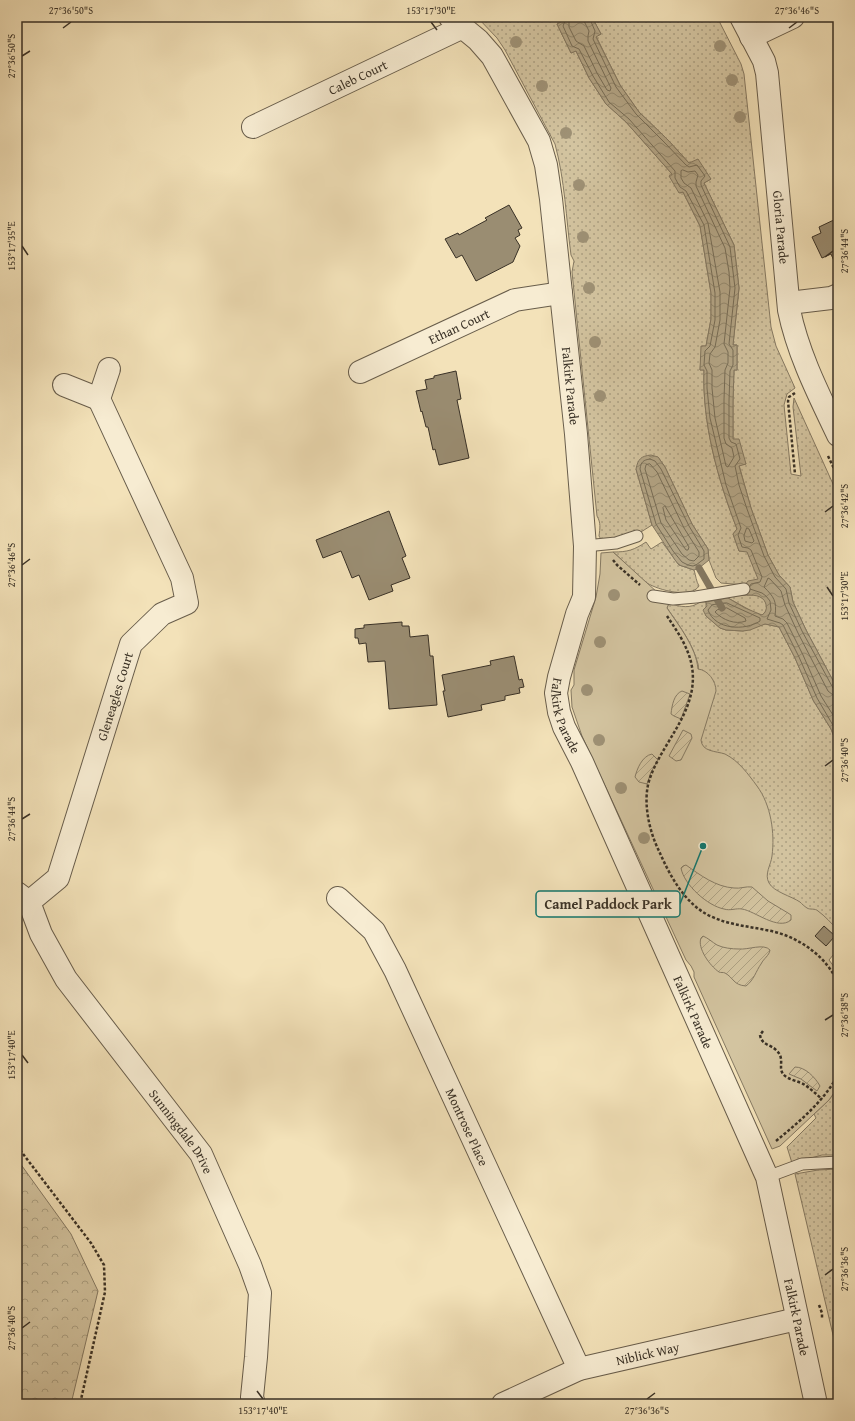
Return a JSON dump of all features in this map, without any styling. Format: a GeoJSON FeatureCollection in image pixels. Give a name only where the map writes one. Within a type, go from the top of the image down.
{"type":"FeatureCollection","features":[{"type":"Feature","properties":{"kind":"street","name":"Gloria Parade"},"geometry":{"type":"LineString","coordinates":[[741,17],[764,61],[767,73],[789,303],[794,331],[816,389],[838,435]]}},
{"type":"Feature","properties":{"kind":"street"},"geometry":{"type":"LineString","coordinates":[[752,37],[793,17]]}},
{"type":"Feature","properties":{"kind":"street","name":"Caleb Court"},"geometry":{"type":"LineString","coordinates":[[253,127],[456,22]]}},
{"type":"Feature","properties":{"kind":"street","name":"Falkirk Parade"},"geometry":{"type":"LineString","coordinates":[[456,22],[478,40],[492,56],[538,141],[546,165],[551,199],[576,434],[594,546],[584,597],[577,614],[559,677],[556,693],[559,712],[564,727],[582,762],[775,1174],[797,1319],[816,1404]]}},
{"type":"Feature","properties":{"kind":"street","name":"Ethan Court"},"geometry":{"type":"LineString","coordinates":[[360,372],[515,300],[561,293]]}},
{"type":"Feature","properties":{"kind":"street"},"geometry":{"type":"LineString","coordinates":[[789,303],[838,296]]}},
{"type":"Feature","properties":{"kind":"street"},"geometry":{"type":"LineString","coordinates":[[64,385],[99,399],[109,369]]}},
{"type":"Feature","properties":{"kind":"street","name":"Gleneagles Court"},"geometry":{"type":"LineString","coordinates":[[23,898],[58,878],[131,644],[162,614],[187,603],[182,578],[99,399]]}},
{"type":"Feature","properties":{"kind":"street","name":"Sunningdale Drive"},"geometry":{"type":"LineString","coordinates":[[23,898],[66,979],[201,1154],[250,1265],[260,1293],[252,1397],[254,1404]]}},
{"type":"Feature","properties":{"kind":"street","name":"Montrose Place"},"geometry":{"type":"LineString","coordinates":[[338,898],[374,931],[395,970],[579,1369]]}},
{"type":"Feature","properties":{"kind":"street","name":"Niblick Way"},"geometry":{"type":"LineString","coordinates":[[503,1404],[579,1369],[797,1319]]}},
{"type":"Feature","properties":{"kind":"lane"},"geometry":{"type":"LineString","coordinates":[[594,546],[616,543],[637,536]]}},
{"type":"Feature","properties":{"kind":"lane"},"geometry":{"type":"LineString","coordinates":[[653,596],[673,599],[696,598],[744,589]]}},
{"type":"Feature","properties":{"kind":"lane"},"geometry":{"type":"LineString","coordinates":[[775,1174],[802,1164],[838,1162]]}},
{"type":"Feature","properties":{"kind":"path"},"geometry":{"type":"LineString","coordinates":[[795,474],[788,401],[789,397],[799,391]]}},
{"type":"Feature","properties":{"kind":"path"},"geometry":{"type":"LineString","coordinates":[[594,546],[653,596],[678,632],[692,667],[693,682],[685,711],[679,726],[656,766],[647,790],[649,819],[652,835],[673,879],[696,907],[710,916],[731,924],[776,932],[798,940],[825,962],[838,984]]}},
{"type":"Feature","properties":{"kind":"path"},"geometry":{"type":"LineString","coordinates":[[763,1031],[760,1035],[763,1043],[773,1046],[782,1058],[781,1068],[783,1073],[791,1079],[798,1080],[822,1099]]}},
{"type":"Feature","properties":{"kind":"path"},"geometry":{"type":"LineString","coordinates":[[775,1174],[774,1144],[822,1099],[838,1075]]}},
{"type":"Feature","properties":{"kind":"path"},"geometry":{"type":"LineString","coordinates":[[17,1146],[91,1243],[104,1265],[105,1292],[80,1404]]}},
{"type":"Feature","properties":{"kind":"path"},"geometry":{"type":"LineString","coordinates":[[819,1304],[822,1313],[822,1320]]}},
{"type":"Feature","properties":{"kind":"green space"},"geometry":{"type":"Polygon","coordinates":[[[477,17],[559,17],[561,22],[557,24],[571,53],[576,51],[589,78],[606,104],[626,122],[672,174],[680,193],[683,192],[700,226],[711,293],[711,319],[706,346],[702,346],[700,370],[704,370],[704,390],[709,431],[718,471],[737,529],[733,534],[739,551],[747,551],[759,579],[745,585],[721,583],[716,578],[709,560],[708,549],[692,524],[665,467],[658,457],[636,469],[652,525],[633,537],[602,541],[599,536],[600,523],[597,516],[572,272],[574,261],[571,255],[563,186],[555,144],[505,50],[497,38],[477,17]]]}},
{"type":"Feature","properties":{"kind":"green space"},"geometry":{"type":"Polygon","coordinates":[[[592,17],[717,17],[741,64],[744,74],[771,327],[776,346],[795,388],[787,394],[784,405],[791,474],[801,476],[793,407],[794,398],[838,495],[838,690],[806,630],[793,602],[790,587],[779,575],[768,555],[751,508],[739,465],[746,464],[733,439],[734,370],[737,370],[737,345],[733,345],[739,288],[734,245],[704,183],[711,179],[689,163],[639,112],[620,85],[596,36],[601,34],[592,17]]]}},
{"type":"Feature","properties":{"kind":"green space"},"geometry":{"type":"Polygon","coordinates":[[[646,542],[651,549],[662,542],[679,565],[694,570],[699,586],[695,590],[682,593],[652,586],[643,580],[613,552],[631,550],[646,542]]]}},
{"type":"Feature","properties":{"kind":"green space"},"geometry":{"type":"Polygon","coordinates":[[[613,552],[669,603],[667,608],[682,629],[694,653],[698,669],[705,671],[715,683],[716,691],[701,740],[702,744],[707,749],[725,754],[735,760],[747,772],[766,802],[771,820],[773,838],[772,856],[767,876],[769,883],[775,889],[800,902],[807,908],[817,910],[838,930],[838,949],[829,960],[838,972],[838,1087],[829,1100],[780,1146],[772,1149],[694,977],[694,972],[686,960],[582,736],[572,707],[571,690],[574,685],[574,670],[596,597],[600,574],[601,553],[613,552]]]}},
{"type":"Feature","properties":{"kind":"green space"},"geometry":{"type":"Polygon","coordinates":[[[730,596],[760,596],[766,602],[767,609],[762,615],[757,614],[728,598],[730,596]]]}},
{"type":"Feature","properties":{"kind":"green space"},"geometry":{"type":"Polygon","coordinates":[[[700,602],[706,602],[706,616],[720,628],[726,630],[743,631],[765,624],[779,627],[795,658],[813,700],[831,729],[838,747],[838,930],[816,910],[798,932],[659,784],[699,680],[698,664],[693,649],[667,608],[669,603],[685,607],[693,606],[700,602]]]}},
{"type":"Feature","properties":{"kind":"green space"},"geometry":{"type":"Polygon","coordinates":[[[682,691],[690,694],[681,719],[671,714],[675,697],[682,691]]]}},
{"type":"Feature","properties":{"kind":"green space"},"geometry":{"type":"Polygon","coordinates":[[[683,730],[691,734],[692,738],[681,760],[676,761],[669,756],[683,730]]]}},
{"type":"Feature","properties":{"kind":"green space"},"geometry":{"type":"Polygon","coordinates":[[[652,754],[658,760],[651,772],[647,784],[639,782],[635,777],[639,767],[645,757],[652,754]]]}},
{"type":"Feature","properties":{"kind":"green space"},"geometry":{"type":"Polygon","coordinates":[[[686,865],[708,880],[727,887],[752,887],[768,901],[791,915],[791,920],[786,923],[773,922],[747,910],[726,910],[711,904],[692,888],[683,875],[681,868],[686,865]]]}},
{"type":"Feature","properties":{"kind":"green space"},"geometry":{"type":"Polygon","coordinates":[[[703,936],[725,948],[743,949],[764,947],[770,950],[769,954],[762,962],[751,981],[746,986],[736,983],[728,975],[719,972],[712,966],[701,947],[700,942],[703,936]]]}},
{"type":"Feature","properties":{"kind":"green space"},"geometry":{"type":"Polygon","coordinates":[[[795,1067],[799,1067],[813,1076],[820,1086],[817,1091],[801,1079],[789,1074],[795,1067]]]}},
{"type":"Feature","properties":{"kind":"green space"},"geometry":{"type":"Polygon","coordinates":[[[838,1087],[838,1155],[822,1155],[792,1163],[787,1147],[816,1118],[814,1114],[829,1100],[838,1087]]]}},
{"type":"Feature","properties":{"kind":"green space"},"geometry":{"type":"Polygon","coordinates":[[[17,1159],[71,1234],[98,1291],[71,1404],[17,1404],[17,1159]]]}},
{"type":"Feature","properties":{"kind":"green space"},"geometry":{"type":"Polygon","coordinates":[[[838,1169],[838,1356],[795,1174],[818,1170],[838,1169]]]}},
{"type":"Feature","properties":{"kind":"water"},"geometry":{"type":"Polygon","coordinates":[[[559,17],[592,17],[601,34],[596,37],[620,85],[639,112],[689,163],[698,159],[711,179],[704,183],[734,245],[739,288],[733,345],[737,345],[737,370],[734,370],[733,439],[739,439],[746,464],[739,466],[751,508],[768,555],[779,575],[790,587],[793,602],[806,630],[838,690],[838,747],[831,729],[813,700],[795,658],[779,627],[765,624],[750,630],[726,630],[720,628],[706,616],[703,610],[707,606],[706,602],[728,598],[745,608],[762,615],[766,611],[766,603],[760,597],[747,595],[745,585],[748,581],[758,579],[747,552],[739,551],[733,534],[737,529],[718,471],[709,431],[704,390],[704,370],[700,370],[701,346],[706,346],[711,319],[711,293],[700,226],[683,192],[679,193],[669,176],[672,174],[626,122],[606,104],[589,78],[576,51],[571,53],[557,24],[561,22],[559,17]]]}},
{"type":"Feature","properties":{"kind":"water"},"geometry":{"type":"Polygon","coordinates":[[[651,455],[658,457],[665,467],[692,524],[708,549],[709,560],[694,570],[679,565],[652,525],[636,469],[640,459],[651,455]]]}},
{"type":"Feature","properties":{"kind":"building"},"geometry":{"type":"Polygon","coordinates":[[[509,205],[522,228],[518,230],[520,235],[515,238],[520,246],[513,262],[476,281],[462,255],[456,258],[445,239],[458,233],[459,235],[487,220],[485,218],[509,205]]]}},
{"type":"Feature","properties":{"kind":"building"},"geometry":{"type":"Polygon","coordinates":[[[838,218],[838,259],[834,261],[831,254],[822,258],[812,237],[821,233],[819,227],[838,218]]]}},
{"type":"Feature","properties":{"kind":"building"},"geometry":{"type":"Polygon","coordinates":[[[456,371],[461,399],[457,400],[469,458],[439,465],[435,449],[433,450],[428,427],[426,427],[422,411],[421,412],[416,391],[427,389],[425,380],[434,378],[434,376],[456,371]]]}},
{"type":"Feature","properties":{"kind":"building"},"geometry":{"type":"Polygon","coordinates":[[[389,511],[406,556],[402,558],[410,578],[391,585],[393,591],[369,600],[359,575],[352,578],[341,551],[323,558],[316,540],[389,511]]]}},
{"type":"Feature","properties":{"kind":"building"},"geometry":{"type":"Polygon","coordinates":[[[402,622],[402,626],[409,626],[410,637],[428,635],[430,656],[433,656],[437,705],[389,709],[385,661],[368,662],[366,643],[359,644],[358,638],[355,638],[355,629],[364,628],[364,625],[402,622]]]}},
{"type":"Feature","properties":{"kind":"building"},"geometry":{"type":"Polygon","coordinates":[[[514,656],[519,680],[522,679],[524,687],[519,688],[520,693],[505,696],[505,700],[481,705],[482,710],[448,717],[443,691],[445,691],[442,675],[491,665],[490,661],[514,656]]]}},
{"type":"Feature","properties":{"kind":"building"},"geometry":{"type":"Polygon","coordinates":[[[824,926],[835,936],[826,946],[815,936],[824,926]]]}},
{"type":"Feature","properties":{"kind":"waterway"},"geometry":{"type":"LineString","coordinates":[[699,568],[722,608]]}},
{"type":"Feature","properties":{"kind":"place","name":"Camel Paddock Park"},"geometry":{"type":"Point","coordinates":[703,846]}}]}
